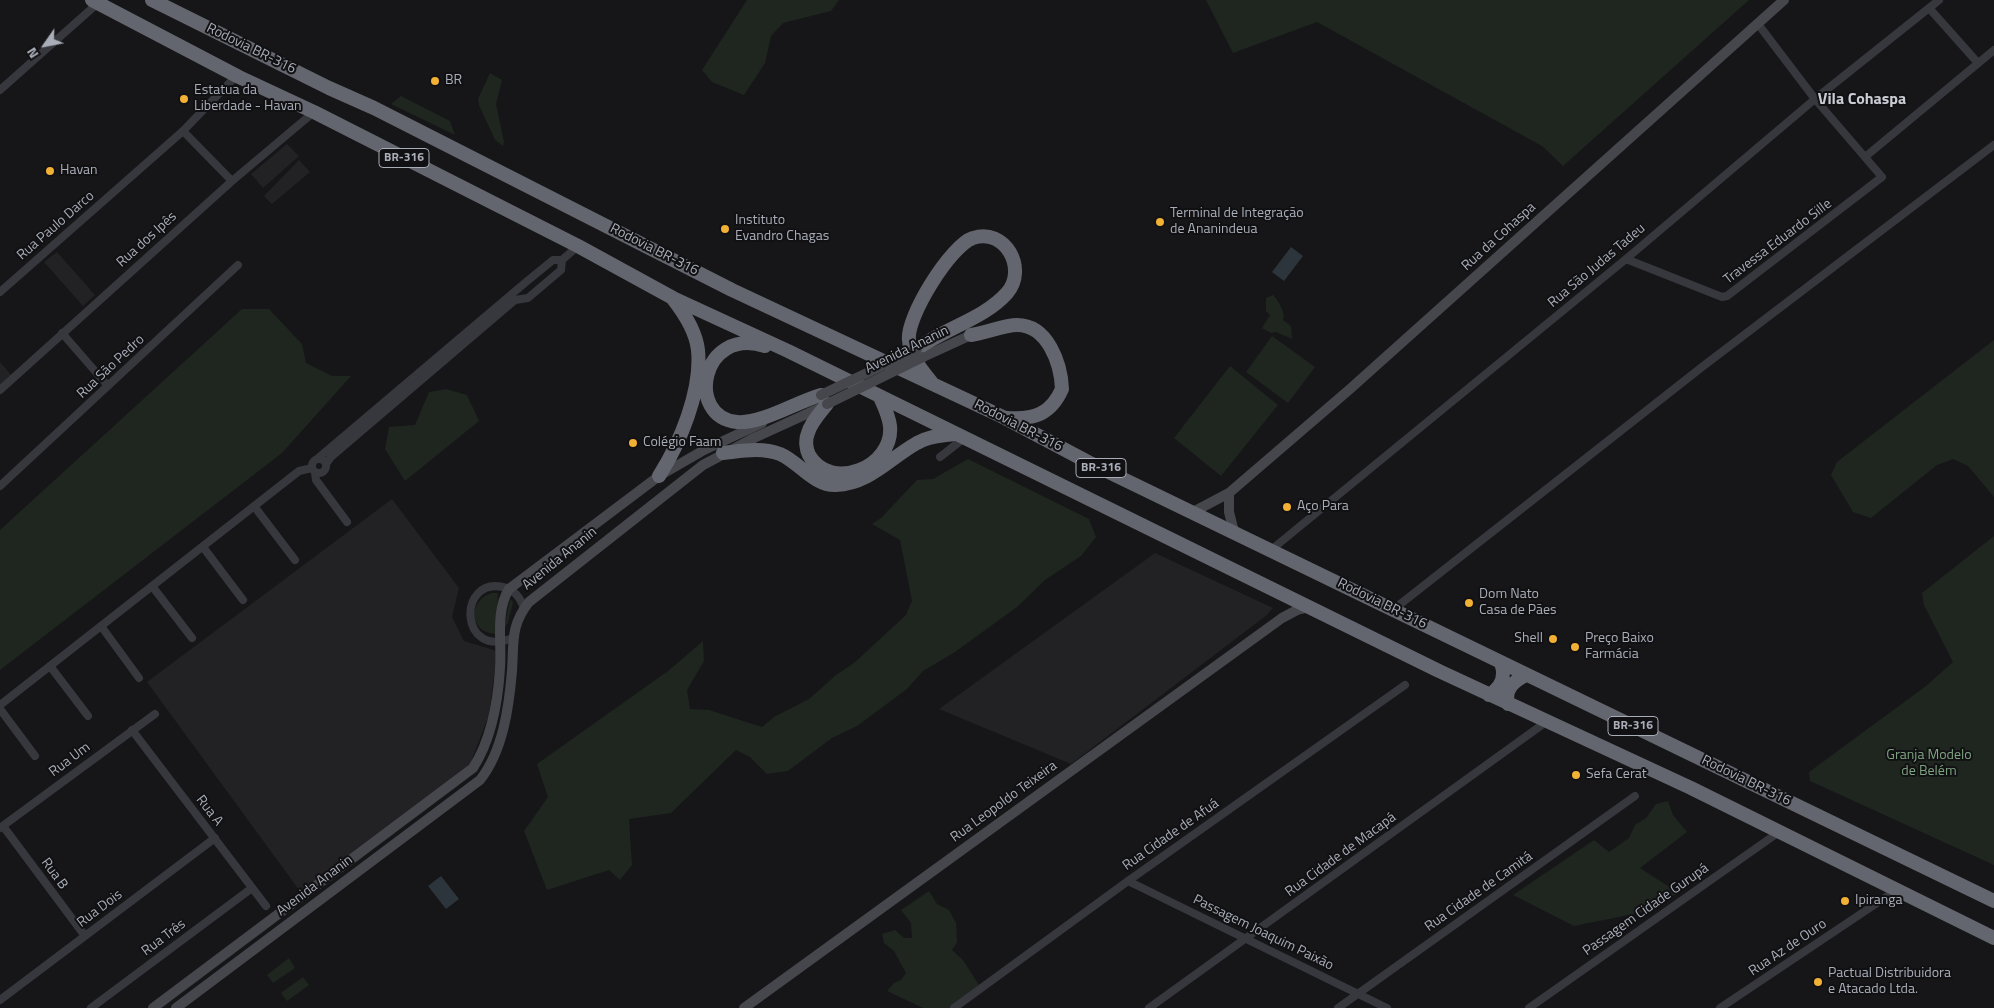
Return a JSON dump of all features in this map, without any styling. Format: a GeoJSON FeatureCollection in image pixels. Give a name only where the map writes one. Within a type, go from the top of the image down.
{"type":"FeatureCollection","features":[{"type":"Feature","properties":{"kind":"highway","name":"Rodovia BR-316"},"geometry":{"type":"LineString","coordinates":[[152,0],[329,88],[374,108],[775,311],[933,383],[1088,462],[1994,902]]}},
{"type":"Feature","properties":{"kind":"highway","name":"Rodovia BR-316"},"geometry":{"type":"LineString","coordinates":[[95,1],[236,76],[314,112],[578,246],[673,298],[788,351],[958,436],[1284,594]]}},
{"type":"Feature","properties":{"kind":"highway"},"geometry":{"type":"LineString","coordinates":[[920,353],[934,336],[986,311],[1007,293],[1016,276],[1016,266],[1012,254],[1004,244],[994,238],[982,236],[962,243],[942,266],[910,325],[909,340],[913,357],[933,383]]}},
{"type":"Feature","properties":{"kind":"highway"},"geometry":{"type":"LineString","coordinates":[[658,476],[673,454],[684,428],[698,367],[698,348],[694,335],[684,314],[673,298]]}},
{"type":"Feature","properties":{"kind":"highway"},"geometry":{"type":"LineString","coordinates":[[971,335],[1016,325],[1026,326],[1040,334],[1058,362],[1062,389],[1048,411],[1037,417],[1003,417]]}},
{"type":"Feature","properties":{"kind":"highway"},"geometry":{"type":"LineString","coordinates":[[788,351],[755,343],[737,343],[720,352],[712,360],[707,377],[707,396],[714,410],[722,417],[738,422],[769,415],[801,400],[824,400],[807,434],[807,450],[815,464],[822,470],[838,475],[855,472],[865,467],[879,457],[885,449],[890,427],[888,415],[880,397]]}},
{"type":"Feature","properties":{"kind":"highway"},"geometry":{"type":"LineString","coordinates":[[723,454],[762,449],[778,454],[796,463],[822,482],[834,485],[860,480],[872,474],[925,439],[958,436]]}},
{"type":"Feature","properties":{"kind":"highway","name":"BR-316"},"geometry":{"type":"LineString","coordinates":[[1284,594],[1489,695],[1691,788],[1994,938]]}},
{"type":"Feature","properties":{"kind":"highway"},"geometry":{"type":"LineString","coordinates":[[1489,695],[1496,691],[1502,680],[1501,662]]}},
{"type":"Feature","properties":{"kind":"highway"},"geometry":{"type":"LineString","coordinates":[[1508,704],[1507,696],[1514,681],[1526,675]]}},
{"type":"Feature","properties":{"kind":"main road","name":"Rua da Cohaspa"},"geometry":{"type":"LineString","coordinates":[[1193,512],[1229,492],[1350,389],[1784,0]]}},
{"type":"Feature","properties":{"kind":"main road","name":"Avenida Ananin"},"geometry":{"type":"LineString","coordinates":[[176,1008],[480,780],[494,755],[505,722],[511,690],[515,625],[524,608],[534,597],[607,539],[704,466],[723,454],[824,400],[920,353],[971,335]]}},
{"type":"Feature","properties":{"kind":"main road","name":"Avenida Ananin"},"geometry":{"type":"LineString","coordinates":[[154,1008],[473,768],[484,748],[491,725],[500,670],[502,605],[509,589],[658,476],[704,450],[824,400]]}},
{"type":"Feature","properties":{"kind":"main road"},"geometry":{"type":"LineString","coordinates":[[1229,492],[1229,512],[1234,532]]}},
{"type":"Feature","properties":{"kind":"main road"},"geometry":{"type":"LineString","coordinates":[[1282,618],[1286,608],[1284,594]]}},
{"type":"Feature","properties":{"kind":"main road","name":"Rua Leopoldo Teixeira"},"geometry":{"type":"LineString","coordinates":[[744,1008],[1282,618],[1297,610],[1311,607]]}},
{"type":"Feature","properties":{"kind":"street","name":"Rua São Judas Tadeu"},"geometry":{"type":"LineString","coordinates":[[1271,550],[1626,260],[1815,99],[1939,0]]}},
{"type":"Feature","properties":{"kind":"street"},"geometry":{"type":"LineString","coordinates":[[0,90],[95,1]]}},
{"type":"Feature","properties":{"kind":"street"},"geometry":{"type":"LineString","coordinates":[[1929,8],[1978,62]]}},
{"type":"Feature","properties":{"kind":"street"},"geometry":{"type":"LineString","coordinates":[[1758,24],[1815,99],[1865,157],[1994,50]]}},
{"type":"Feature","properties":{"kind":"street","name":"Rua Paulo Darco"},"geometry":{"type":"LineString","coordinates":[[0,292],[183,131],[236,76]]}},
{"type":"Feature","properties":{"kind":"street","name":"Rua dos Ipês"},"geometry":{"type":"LineString","coordinates":[[0,390],[232,181],[314,112]]}},
{"type":"Feature","properties":{"kind":"street"},"geometry":{"type":"LineString","coordinates":[[183,131],[232,181]]}},
{"type":"Feature","properties":{"kind":"street"},"geometry":{"type":"LineString","coordinates":[[1394,609],[1702,367],[1994,146]]}},
{"type":"Feature","properties":{"kind":"street","name":"Travessa Eduardo Sille"},"geometry":{"type":"LineString","coordinates":[[1626,260],[1722,297],[1727,296],[1882,178],[1865,157]]}},
{"type":"Feature","properties":{"kind":"street"},"geometry":{"type":"LineString","coordinates":[[0,705],[299,471],[314,470],[323,472],[331,457],[513,297],[541,270],[553,260],[562,260],[578,246]]}},
{"type":"Feature","properties":{"kind":"street"},"geometry":{"type":"LineString","coordinates":[[347,522],[316,480],[312,463],[513,297],[528,298],[561,270],[562,260]]}},
{"type":"Feature","properties":{"kind":"street","name":"Rua São Pedro"},"geometry":{"type":"LineString","coordinates":[[0,486],[238,265]]}},
{"type":"Feature","properties":{"kind":"street"},"geometry":{"type":"LineString","coordinates":[[541,270],[549,280]]}},
{"type":"Feature","properties":{"kind":"street"},"geometry":{"type":"LineString","coordinates":[[62,333],[108,386]]}},
{"type":"Feature","properties":{"kind":"street"},"geometry":{"type":"LineString","coordinates":[[940,458],[958,436]]}},
{"type":"Feature","properties":{"kind":"street"},"geometry":{"type":"LineString","coordinates":[[317,459],[322,460],[326,464]]}},
{"type":"Feature","properties":{"kind":"street"},"geometry":{"type":"LineString","coordinates":[[254,506],[295,560]]}},
{"type":"Feature","properties":{"kind":"street"},"geometry":{"type":"LineString","coordinates":[[203,547],[243,600]]}},
{"type":"Feature","properties":{"kind":"street"},"geometry":{"type":"LineString","coordinates":[[152,586],[192,638]]}},
{"type":"Feature","properties":{"kind":"street"},"geometry":{"type":"LineString","coordinates":[[513,638],[500,642],[483,638],[476,632],[470,620],[471,605],[480,592],[494,586],[509,589],[521,600],[524,608]]}},
{"type":"Feature","properties":{"kind":"street"},"geometry":{"type":"LineString","coordinates":[[101,626],[140,678]]}},
{"type":"Feature","properties":{"kind":"street"},"geometry":{"type":"LineString","coordinates":[[50,666],[88,716]]}},
{"type":"Feature","properties":{"kind":"street","name":"Rua Cidade de Afuá"},"geometry":{"type":"LineString","coordinates":[[954,1008],[1128,881],[1405,685]]}},
{"type":"Feature","properties":{"kind":"street"},"geometry":{"type":"LineString","coordinates":[[0,709],[35,756]]}},
{"type":"Feature","properties":{"kind":"street","name":"Rua Um"},"geometry":{"type":"LineString","coordinates":[[2,827],[155,714]]}},
{"type":"Feature","properties":{"kind":"street","name":"Rua Cidade de Macapá"},"geometry":{"type":"LineString","coordinates":[[1150,1008],[1546,722]]}},
{"type":"Feature","properties":{"kind":"street","name":"Rua A"},"geometry":{"type":"LineString","coordinates":[[132,730],[266,906]]}},
{"type":"Feature","properties":{"kind":"street","name":"Rua Cidade de Camitá"},"geometry":{"type":"LineString","coordinates":[[1338,1008],[1635,796]]}},
{"type":"Feature","properties":{"kind":"street","name":"Rua B"},"geometry":{"type":"LineString","coordinates":[[2,827],[85,936]]}},
{"type":"Feature","properties":{"kind":"street","name":"Passagem Cidade Gurupá"},"geometry":{"type":"LineString","coordinates":[[1528,1008],[1779,832]]}},
{"type":"Feature","properties":{"kind":"street","name":"Rua Dois"},"geometry":{"type":"LineString","coordinates":[[0,1000],[215,838]]}},
{"type":"Feature","properties":{"kind":"street","name":"Passagem Joaquim Paixão"},"geometry":{"type":"LineString","coordinates":[[1128,881],[1387,1008]]}},
{"type":"Feature","properties":{"kind":"street","name":"Rua Três"},"geometry":{"type":"LineString","coordinates":[[92,1008],[252,888]]}},
{"type":"Feature","properties":{"kind":"street","name":"Rua Az de Ouro"},"geometry":{"type":"LineString","coordinates":[[1720,1008],[1896,891]]}},
{"type":"Feature","properties":{"kind":"shaded area"},"geometry":{"type":"Polygon","coordinates":[[[287,144],[299,156],[263,188],[251,174],[287,144]]]}},
{"type":"Feature","properties":{"kind":"shaded area"},"geometry":{"type":"Polygon","coordinates":[[[299,160],[310,172],[272,204],[264,196],[299,160]]]}},
{"type":"Feature","properties":{"kind":"shaded area"},"geometry":{"type":"Polygon","coordinates":[[[1291,247],[1303,256],[1284,281],[1272,272],[1291,247]]]}},
{"type":"Feature","properties":{"kind":"shaded area"},"geometry":{"type":"Polygon","coordinates":[[[57,252],[95,295],[83,306],[44,262],[57,252]]]}},
{"type":"Feature","properties":{"kind":"shaded area"},"geometry":{"type":"Polygon","coordinates":[[[0,362],[11,375],[0,386],[0,362]]]}},
{"type":"Feature","properties":{"kind":"shaded area"},"geometry":{"type":"Polygon","coordinates":[[[392,499],[459,588],[452,617],[464,641],[497,651],[489,715],[470,764],[302,894],[147,682],[392,499]]]}},
{"type":"Feature","properties":{"kind":"shaded area"},"geometry":{"type":"Polygon","coordinates":[[[1155,553],[1273,608],[1267,615],[1071,764],[939,709],[1155,553]]]}},
{"type":"Feature","properties":{"kind":"shaded area"},"geometry":{"type":"Polygon","coordinates":[[[441,876],[459,899],[446,909],[428,886],[441,876]]]}},
{"type":"Feature","properties":{"kind":"green space"},"geometry":{"type":"Polygon","coordinates":[[[747,0],[839,0],[831,11],[783,23],[771,36],[765,63],[744,95],[712,82],[702,70],[747,0]]]}},
{"type":"Feature","properties":{"kind":"green space"},"geometry":{"type":"Polygon","coordinates":[[[1206,0],[1749,0],[1563,166],[1542,146],[1317,22],[1233,53],[1206,0]]]}},
{"type":"Feature","properties":{"kind":"green space"},"geometry":{"type":"Polygon","coordinates":[[[490,73],[502,80],[496,104],[504,142],[503,146],[495,140],[479,105],[478,99],[490,73]]]}},
{"type":"Feature","properties":{"kind":"green space"},"geometry":{"type":"Polygon","coordinates":[[[401,96],[450,121],[455,135],[391,104],[401,96]]]}},
{"type":"Feature","properties":{"kind":"green space"},"geometry":{"type":"Polygon","coordinates":[[[1273,295],[1282,310],[1283,320],[1291,326],[1292,339],[1276,332],[1271,333],[1262,328],[1270,315],[1266,311],[1266,298],[1273,295]]]}},
{"type":"Feature","properties":{"kind":"green space"},"geometry":{"type":"Polygon","coordinates":[[[242,309],[269,309],[302,344],[306,363],[332,376],[351,376],[282,453],[0,670],[0,530],[242,309]]]}},
{"type":"Feature","properties":{"kind":"green space"},"geometry":{"type":"Polygon","coordinates":[[[1272,336],[1315,367],[1288,403],[1246,372],[1272,336]]]}},
{"type":"Feature","properties":{"kind":"green space"},"geometry":{"type":"Polygon","coordinates":[[[1994,340],[1994,497],[1968,466],[1953,459],[1937,465],[1871,518],[1853,512],[1831,475],[1837,462],[1994,340]]]}},
{"type":"Feature","properties":{"kind":"green space"},"geometry":{"type":"Polygon","coordinates":[[[1230,366],[1278,405],[1221,476],[1174,438],[1230,366]]]}},
{"type":"Feature","properties":{"kind":"green space"},"geometry":{"type":"Polygon","coordinates":[[[446,389],[467,395],[479,421],[405,481],[385,449],[389,427],[415,425],[429,392],[446,389]]]}},
{"type":"Feature","properties":{"kind":"green space"},"geometry":{"type":"Polygon","coordinates":[[[968,459],[1089,519],[1096,537],[1081,556],[1045,580],[1017,607],[955,652],[923,671],[907,689],[857,726],[832,738],[788,771],[767,774],[750,757],[736,750],[671,813],[629,819],[632,865],[620,880],[609,870],[547,890],[524,831],[548,797],[537,764],[668,671],[703,641],[704,661],[687,690],[690,709],[709,710],[762,727],[774,717],[809,699],[836,675],[854,663],[906,615],[912,601],[900,540],[872,524],[881,518],[917,480],[933,479],[968,459]]]}},
{"type":"Feature","properties":{"kind":"green space","name":"Granja Modelo de Belém"},"geometry":{"type":"Polygon","coordinates":[[[1994,536],[1994,865],[1810,781],[1809,772],[1926,686],[1953,662],[1924,605],[1922,593],[1994,536]]]}},
{"type":"Feature","properties":{"kind":"green space"},"geometry":{"type":"Polygon","coordinates":[[[498,593],[496,634],[482,629],[474,617],[475,609],[479,602],[485,596],[498,593]]]}},
{"type":"Feature","properties":{"kind":"green space"},"geometry":{"type":"Polygon","coordinates":[[[510,599],[513,602],[508,623],[504,628],[510,599]]]}},
{"type":"Feature","properties":{"kind":"green space"},"geometry":{"type":"Polygon","coordinates":[[[1668,801],[1673,815],[1687,832],[1640,868],[1679,893],[1643,912],[1574,926],[1513,895],[1594,840],[1609,852],[1629,838],[1635,825],[1646,818],[1656,804],[1668,801]]]}},
{"type":"Feature","properties":{"kind":"green space"},"geometry":{"type":"Polygon","coordinates":[[[929,891],[937,904],[949,910],[956,923],[957,942],[952,950],[963,960],[979,985],[949,1008],[923,1008],[887,991],[894,983],[901,980],[906,973],[894,951],[884,943],[882,934],[895,930],[904,938],[912,938],[911,923],[901,910],[929,891]]]}},
{"type":"Feature","properties":{"kind":"green space"},"geometry":{"type":"Polygon","coordinates":[[[289,958],[295,968],[273,983],[267,975],[289,958]]]}},
{"type":"Feature","properties":{"kind":"green space"},"geometry":{"type":"Polygon","coordinates":[[[303,977],[309,985],[287,1001],[281,993],[303,977]]]}},
{"type":"Feature","properties":{"kind":"place","name":"BR"},"geometry":{"type":"Point","coordinates":[435,81]}},
{"type":"Feature","properties":{"kind":"place","name":"Estatua da Liberdade - Havan"},"geometry":{"type":"Point","coordinates":[184,99]}},
{"type":"Feature","properties":{"kind":"place","name":"Havan"},"geometry":{"type":"Point","coordinates":[50,171]}},
{"type":"Feature","properties":{"kind":"place","name":"Terminal de Integração de Ananindeua"},"geometry":{"type":"Point","coordinates":[1160,222]}},
{"type":"Feature","properties":{"kind":"place","name":"Instituto Evandro Chagas"},"geometry":{"type":"Point","coordinates":[725,229]}},
{"type":"Feature","properties":{"kind":"place","name":"Colégio Faam"},"geometry":{"type":"Point","coordinates":[633,443]}},
{"type":"Feature","properties":{"kind":"place","name":"Aço Para"},"geometry":{"type":"Point","coordinates":[1287,507]}},
{"type":"Feature","properties":{"kind":"place","name":"Dom Nato Casa de Pães"},"geometry":{"type":"Point","coordinates":[1469,603]}},
{"type":"Feature","properties":{"kind":"place","name":"Shell"},"geometry":{"type":"Point","coordinates":[1553,639]}},
{"type":"Feature","properties":{"kind":"place","name":"Preço Baixo Farmácia"},"geometry":{"type":"Point","coordinates":[1575,647]}},
{"type":"Feature","properties":{"kind":"place","name":"Sefa Cerat"},"geometry":{"type":"Point","coordinates":[1576,775]}},
{"type":"Feature","properties":{"kind":"place","name":"Ipiranga"},"geometry":{"type":"Point","coordinates":[1845,901]}},
{"type":"Feature","properties":{"kind":"place","name":"Pactual Distribuidora e Atacado Ltda."},"geometry":{"type":"Point","coordinates":[1818,982]}},
{"type":"Feature","properties":{"kind":"district","name":"Vila Cohaspa"},"geometry":{"type":"Point","coordinates":[1862,100]}}]}
